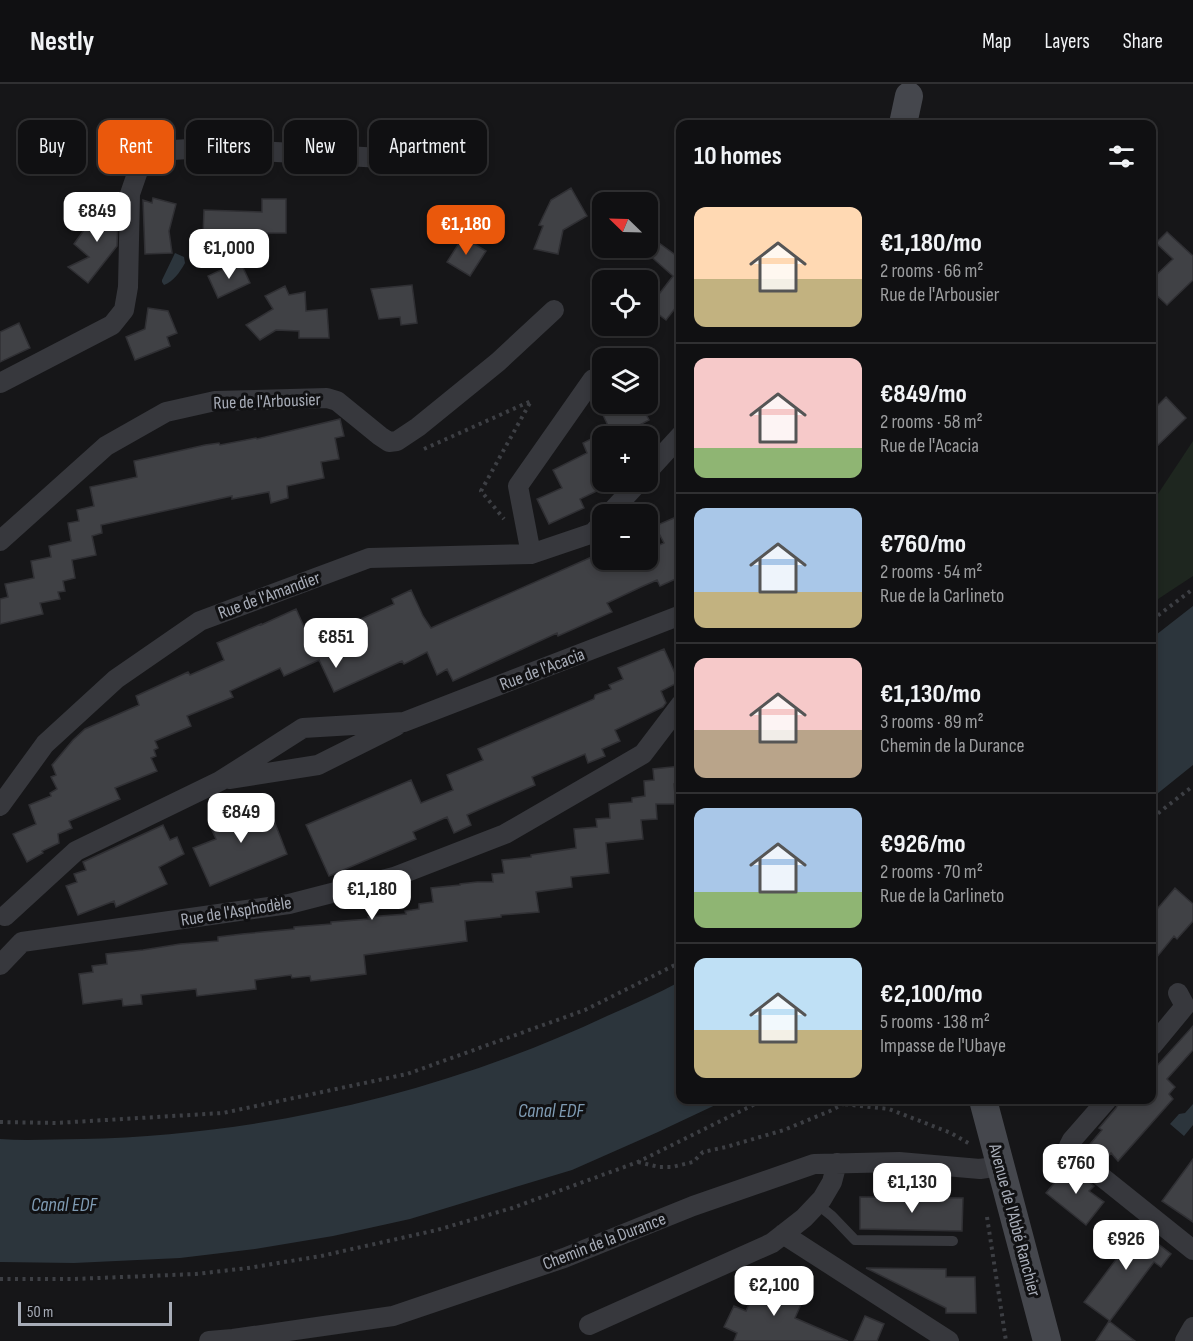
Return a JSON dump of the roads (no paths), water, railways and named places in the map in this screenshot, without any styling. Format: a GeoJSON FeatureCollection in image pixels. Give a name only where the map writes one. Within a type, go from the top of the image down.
{"type":"FeatureCollection","features":[{"type":"Feature","properties":{"kind":"street"},"geometry":{"type":"LineString","coordinates":[[904,120],[909,96]]}},
{"type":"Feature","properties":{"kind":"street"},"geometry":{"type":"LineString","coordinates":[[0,383],[112,325],[124,310],[128,287],[130,194],[140,165],[157,151],[205,148],[369,157]]}},
{"type":"Feature","properties":{"kind":"street","name":"Rue de l'Arbousier"},"geometry":{"type":"LineString","coordinates":[[0,541],[105,446],[166,412],[215,400],[327,398],[337,401],[389,442],[397,441],[418,427],[498,362],[554,310]]}},
{"type":"Feature","properties":{"kind":"street"},"geometry":{"type":"LineString","coordinates":[[531,554],[518,486],[592,380]]}},
{"type":"Feature","properties":{"kind":"street"},"geometry":{"type":"LineString","coordinates":[[658,460],[676,440]]}},
{"type":"Feature","properties":{"kind":"street"},"geometry":{"type":"LineString","coordinates":[[618,504],[630,492]]}},
{"type":"Feature","properties":{"kind":"street","name":"Rue de l'Amandier"},"geometry":{"type":"LineString","coordinates":[[0,806],[45,744],[116,679],[200,621],[369,558],[531,554],[592,533]]}},
{"type":"Feature","properties":{"kind":"street","name":"Rue de l'Acacia"},"geometry":{"type":"LineString","coordinates":[[220,781],[318,765],[404,722],[676,617]]}},
{"type":"Feature","properties":{"kind":"street","name":"Rue de l'Asphodèle"},"geometry":{"type":"LineString","coordinates":[[22,942],[289,904],[394,877],[505,834],[643,754],[676,711]]}},
{"type":"Feature","properties":{"kind":"street","name":"Rue de l'Acacia"},"geometry":{"type":"LineString","coordinates":[[3,910],[76,850],[220,781],[303,728],[404,722]]}},
{"type":"Feature","properties":{"kind":"street"},"geometry":{"type":"LineString","coordinates":[[0,965],[22,942],[3,910]]}},
{"type":"Feature","properties":{"kind":"street"},"geometry":{"type":"LineString","coordinates":[[1156,1041],[1185,1006],[1178,993]]}},
{"type":"Feature","properties":{"kind":"street","name":"Avenue de l'Abbé Ranchier"},"geometry":{"type":"LineString","coordinates":[[984,1104],[1047,1341]]}},
{"type":"Feature","properties":{"kind":"street"},"geometry":{"type":"LineString","coordinates":[[1104,1104],[1072,1140],[1069,1146],[1072,1153],[1193,1250]]}},
{"type":"Feature","properties":{"kind":"street","name":"Chemin de la Durance"},"geometry":{"type":"LineString","coordinates":[[209,1341],[393,1316],[564,1258],[693,1206],[814,1164],[899,1162],[980,1169],[1000,1167]]}},
{"type":"Feature","properties":{"kind":"street"},"geometry":{"type":"LineString","coordinates":[[589,1325],[772,1243],[804,1218],[822,1199],[832,1182],[837,1163]]}},
{"type":"Feature","properties":{"kind":"street"},"geometry":{"type":"LineString","coordinates":[[783,1234],[950,1341]]}},
{"type":"Feature","properties":{"kind":"street"},"geometry":{"type":"LineString","coordinates":[[1185,1341],[1193,1327]]}},
{"type":"Feature","properties":{"kind":"lane"},"geometry":{"type":"LineString","coordinates":[[817,1204],[855,1240],[953,1240]]}},
{"type":"Feature","properties":{"kind":"water"},"geometry":{"type":"Polygon","coordinates":[[[175,253],[184,257],[185,263],[176,276],[164,285],[162,280],[175,253]]]}},
{"type":"Feature","properties":{"kind":"water"},"geometry":{"type":"Polygon","coordinates":[[[1193,606],[1193,765],[1156,795],[1156,635],[1193,606]]]}},
{"type":"Feature","properties":{"kind":"water","name":"Canal EDF"},"geometry":{"type":"Polygon","coordinates":[[[676,984],[676,1104],[718,1104],[572,1170],[410,1219],[333,1236],[255,1249],[180,1258],[74,1263],[0,1262],[0,1139],[150,1136],[284,1119],[351,1105],[417,1088],[481,1067],[545,1043],[676,984]]]}},
{"type":"Feature","properties":{"kind":"water"},"geometry":{"type":"Polygon","coordinates":[[[1193,1104],[1193,1125],[1184,1136],[1170,1124],[1193,1104]]]}}]}
